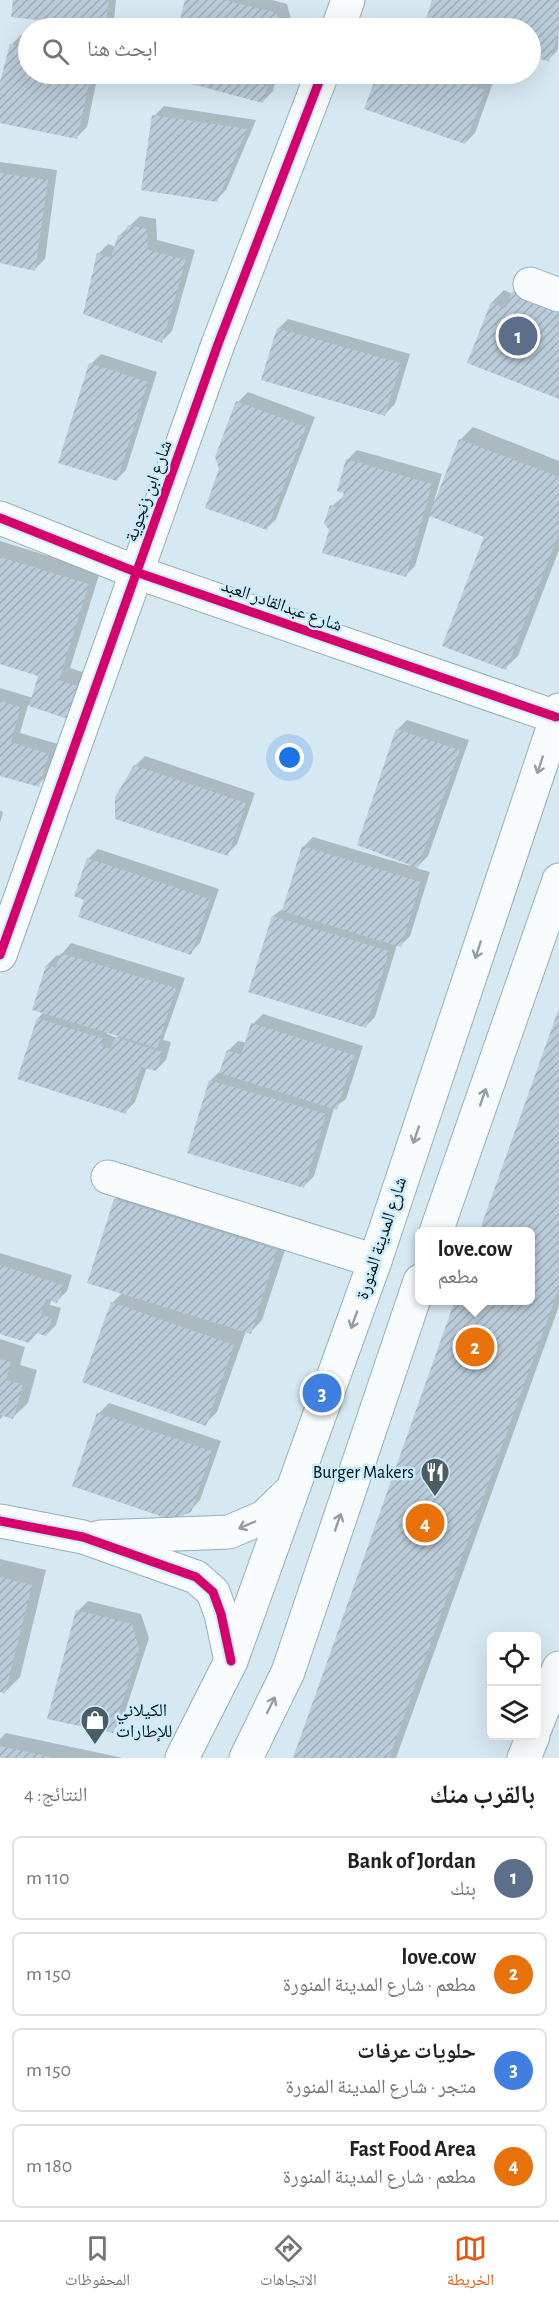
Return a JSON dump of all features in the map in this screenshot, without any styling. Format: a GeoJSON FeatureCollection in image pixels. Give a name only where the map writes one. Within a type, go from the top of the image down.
{"type":"FeatureCollection","features":[{"type":"Feature","properties":{"kind":"street"},"geometry":{"type":"LineString","coordinates":[[342,18],[348,0]]}},
{"type":"Feature","properties":{"kind":"street","name":"شارع ابن زنجوية"},"geometry":{"type":"LineString","coordinates":[[0,955],[218,344],[318,84]]}},
{"type":"Feature","properties":{"kind":"street","name":"شارع عبدالقادر العبد"},"geometry":{"type":"LineString","coordinates":[[0,518],[136,572],[557,713]]}},
{"type":"Feature","properties":{"kind":"street","name":"شارع المدينة المنورة"},"geometry":{"type":"LineString","coordinates":[[182,1758],[231,1661],[375,1261],[557,713]]}},
{"type":"Feature","properties":{"kind":"street"},"geometry":{"type":"LineString","coordinates":[[438,1227],[559,880]]}},
{"type":"Feature","properties":{"kind":"street"},"geometry":{"type":"LineString","coordinates":[[108,1177],[375,1261]]}},
{"type":"Feature","properties":{"kind":"street"},"geometry":{"type":"LineString","coordinates":[[246,1758],[288,1672],[415,1296]]}},
{"type":"Feature","properties":{"kind":"street"},"geometry":{"type":"LineString","coordinates":[[83,1538],[229,1532],[264,1517],[292,1490]]}},
{"type":"Feature","properties":{"kind":"street"},"geometry":{"type":"LineString","coordinates":[[0,1521],[83,1538],[196,1577],[213,1592],[222,1614],[231,1661]]}},
{"type":"Feature","properties":{"kind":"street"},"geometry":{"type":"LineString","coordinates":[[541,1715],[559,1668]]}},
{"type":"Feature","properties":{"kind":"street"},"geometry":{"type":"LineString","coordinates":[[524,1758],[531,1740]]}},
{"type":"Feature","properties":{"kind":"building"},"geometry":{"type":"Polygon","coordinates":[[[13,0],[109,0],[106,18],[11,17],[13,0]]]}},
{"type":"Feature","properties":{"kind":"building"},"geometry":{"type":"Polygon","coordinates":[[[185,0],[224,0],[277,13],[279,18],[180,18],[185,0]]]}},
{"type":"Feature","properties":{"kind":"building"},"geometry":{"type":"Polygon","coordinates":[[[432,0],[559,0],[559,33],[549,62],[541,59],[541,18],[426,18],[432,0]]]}},
{"type":"Feature","properties":{"kind":"building"},"geometry":{"type":"Polygon","coordinates":[[[10,44],[18,46],[18,84],[89,84],[77,139],[0,123],[0,82],[10,44]]]}},
{"type":"Feature","properties":{"kind":"building"},"geometry":{"type":"Polygon","coordinates":[[[192,84],[268,84],[263,103],[192,84]]]}},
{"type":"Feature","properties":{"kind":"building"},"geometry":{"type":"Polygon","coordinates":[[[373,84],[468,84],[485,90],[465,144],[364,109],[373,84]]]}},
{"type":"Feature","properties":{"kind":"building"},"geometry":{"type":"Polygon","coordinates":[[[152,115],[247,129],[217,202],[141,190],[152,115]]]}},
{"type":"Feature","properties":{"kind":"building"},"geometry":{"type":"Polygon","coordinates":[[[0,173],[48,180],[35,271],[0,263],[0,173]]]}},
{"type":"Feature","properties":{"kind":"building"},"geometry":{"type":"Polygon","coordinates":[[[128,225],[147,229],[148,250],[186,260],[162,343],[83,314],[97,253],[111,258],[118,235],[125,236],[128,225]]]}},
{"type":"Feature","properties":{"kind":"building"},"geometry":{"type":"Polygon","coordinates":[[[512,291],[559,309],[559,399],[467,363],[491,302],[506,308],[512,291]]]}},
{"type":"Feature","properties":{"kind":"building"},"geometry":{"type":"Polygon","coordinates":[[[277,328],[401,363],[385,416],[261,380],[277,328]]]}},
{"type":"Feature","properties":{"kind":"building"},"geometry":{"type":"Polygon","coordinates":[[[89,363],[148,382],[117,481],[58,463],[89,363]]]}},
{"type":"Feature","properties":{"kind":"building"},"geometry":{"type":"Polygon","coordinates":[[[236,401],[306,427],[267,530],[205,508],[219,469],[215,457],[236,401]]]}},
{"type":"Feature","properties":{"kind":"building"},"geometry":{"type":"Polygon","coordinates":[[[459,439],[559,477],[559,533],[506,670],[442,646],[484,537],[429,516],[459,439]]]}},
{"type":"Feature","properties":{"kind":"building"},"geometry":{"type":"Polygon","coordinates":[[[346,459],[432,484],[406,577],[322,553],[329,530],[324,523],[330,505],[338,508],[344,493],[337,491],[346,459]]]}},
{"type":"Feature","properties":{"kind":"building"},"geometry":{"type":"Polygon","coordinates":[[[0,557],[89,584],[59,680],[81,687],[71,720],[29,706],[38,676],[0,664],[0,557]]]}},
{"type":"Feature","properties":{"kind":"building"},"geometry":{"type":"Polygon","coordinates":[[[0,701],[21,707],[11,742],[49,754],[39,787],[0,776],[0,701]]]}},
{"type":"Feature","properties":{"kind":"building"},"geometry":{"type":"Polygon","coordinates":[[[396,729],[460,750],[418,868],[357,845],[396,729]]]}},
{"type":"Feature","properties":{"kind":"building"},"geometry":{"type":"Polygon","coordinates":[[[134,765],[246,803],[228,856],[115,819],[115,797],[134,765]]]}},
{"type":"Feature","properties":{"kind":"building"},"geometry":{"type":"Polygon","coordinates":[[[302,846],[421,882],[401,947],[282,911],[302,846]]]}},
{"type":"Feature","properties":{"kind":"building"},"geometry":{"type":"Polygon","coordinates":[[[87,858],[210,899],[191,955],[78,917],[84,900],[74,896],[87,858]]]}},
{"type":"Feature","properties":{"kind":"building"},"geometry":{"type":"Polygon","coordinates":[[[272,916],[389,951],[366,1028],[248,992],[272,916]]]}},
{"type":"Feature","properties":{"kind":"building"},"geometry":{"type":"Polygon","coordinates":[[[60,953],[176,988],[157,1048],[32,1010],[46,965],[56,968],[60,953]]]}},
{"type":"Feature","properties":{"kind":"building"},"geometry":{"type":"Polygon","coordinates":[[[559,1008],[559,1288],[389,1758],[293,1758],[453,1305],[535,1305],[535,1227],[481,1227],[559,1008]]]}},
{"type":"Feature","properties":{"kind":"building"},"geometry":{"type":"Polygon","coordinates":[[[37,1018],[104,1039],[101,1046],[111,1049],[115,1037],[162,1052],[156,1071],[141,1067],[126,1114],[17,1079],[37,1018]]]}},
{"type":"Feature","properties":{"kind":"building"},"geometry":{"type":"Polygon","coordinates":[[[251,1023],[354,1055],[337,1110],[219,1073],[227,1050],[241,1055],[251,1023]]]}},
{"type":"Feature","properties":{"kind":"building"},"geometry":{"type":"Polygon","coordinates":[[[209,1080],[326,1114],[304,1188],[187,1153],[209,1080]]]}},
{"type":"Feature","properties":{"kind":"building"},"geometry":{"type":"Polygon","coordinates":[[[114,1199],[277,1250],[251,1334],[87,1283],[114,1199]]]}},
{"type":"Feature","properties":{"kind":"building"},"geometry":{"type":"Polygon","coordinates":[[[0,1265],[63,1285],[57,1303],[46,1299],[41,1315],[52,1318],[46,1336],[33,1332],[29,1343],[0,1334],[0,1265]]]}},
{"type":"Feature","properties":{"kind":"building"},"geometry":{"type":"Polygon","coordinates":[[[111,1302],[234,1345],[206,1426],[82,1382],[111,1302]]]}},
{"type":"Feature","properties":{"kind":"building"},"geometry":{"type":"Polygon","coordinates":[[[0,1359],[11,1362],[6,1380],[23,1385],[13,1419],[0,1415],[0,1359]]]}},
{"type":"Feature","properties":{"kind":"building"},"geometry":{"type":"Polygon","coordinates":[[[97,1413],[212,1451],[191,1512],[172,1520],[72,1486],[97,1413]]]}},
{"type":"Feature","properties":{"kind":"building"},"geometry":{"type":"Polygon","coordinates":[[[0,1577],[32,1585],[5,1694],[0,1692],[0,1577]]]}},
{"type":"Feature","properties":{"kind":"building"},"geometry":{"type":"Polygon","coordinates":[[[76,1610],[132,1624],[139,1649],[113,1733],[47,1719],[76,1610]]]}},
{"type":"Feature","properties":{"kind":"building"},"geometry":{"type":"Polygon","coordinates":[[[0,1746],[51,1757],[51,1758],[0,1758],[0,1746]]]}},
{"type":"Feature","properties":{"kind":"cycle path"},"geometry":{"type":"LineString","coordinates":[[0,955],[218,344],[318,84]]}},
{"type":"Feature","properties":{"kind":"cycle path"},"geometry":{"type":"LineString","coordinates":[[0,518],[136,572],[556,717]]}},
{"type":"Feature","properties":{"kind":"cycle path"},"geometry":{"type":"LineString","coordinates":[[0,1521],[83,1537],[196,1577],[213,1592],[221,1614],[231,1661]]}},
{"type":"Feature","properties":{"kind":"place","name":"Bank of Jordan"},"geometry":{"type":"Point","coordinates":[518,336]}},
{"type":"Feature","properties":{"kind":"place","name":"love.cow"},"geometry":{"type":"Point","coordinates":[475,1347]}},
{"type":"Feature","properties":{"kind":"place","name":"حلويات عرفات"},"geometry":{"type":"Point","coordinates":[322,1393]}},
{"type":"Feature","properties":{"kind":"place","name":"Burger Makers"},"geometry":{"type":"Point","coordinates":[435,1498]}},
{"type":"Feature","properties":{"kind":"place","name":"Fast Food Area"},"geometry":{"type":"Point","coordinates":[425,1523]}},
{"type":"Feature","properties":{"kind":"place","name":"الكيلاني للإطارات"},"geometry":{"type":"Point","coordinates":[95,1746]}}]}
